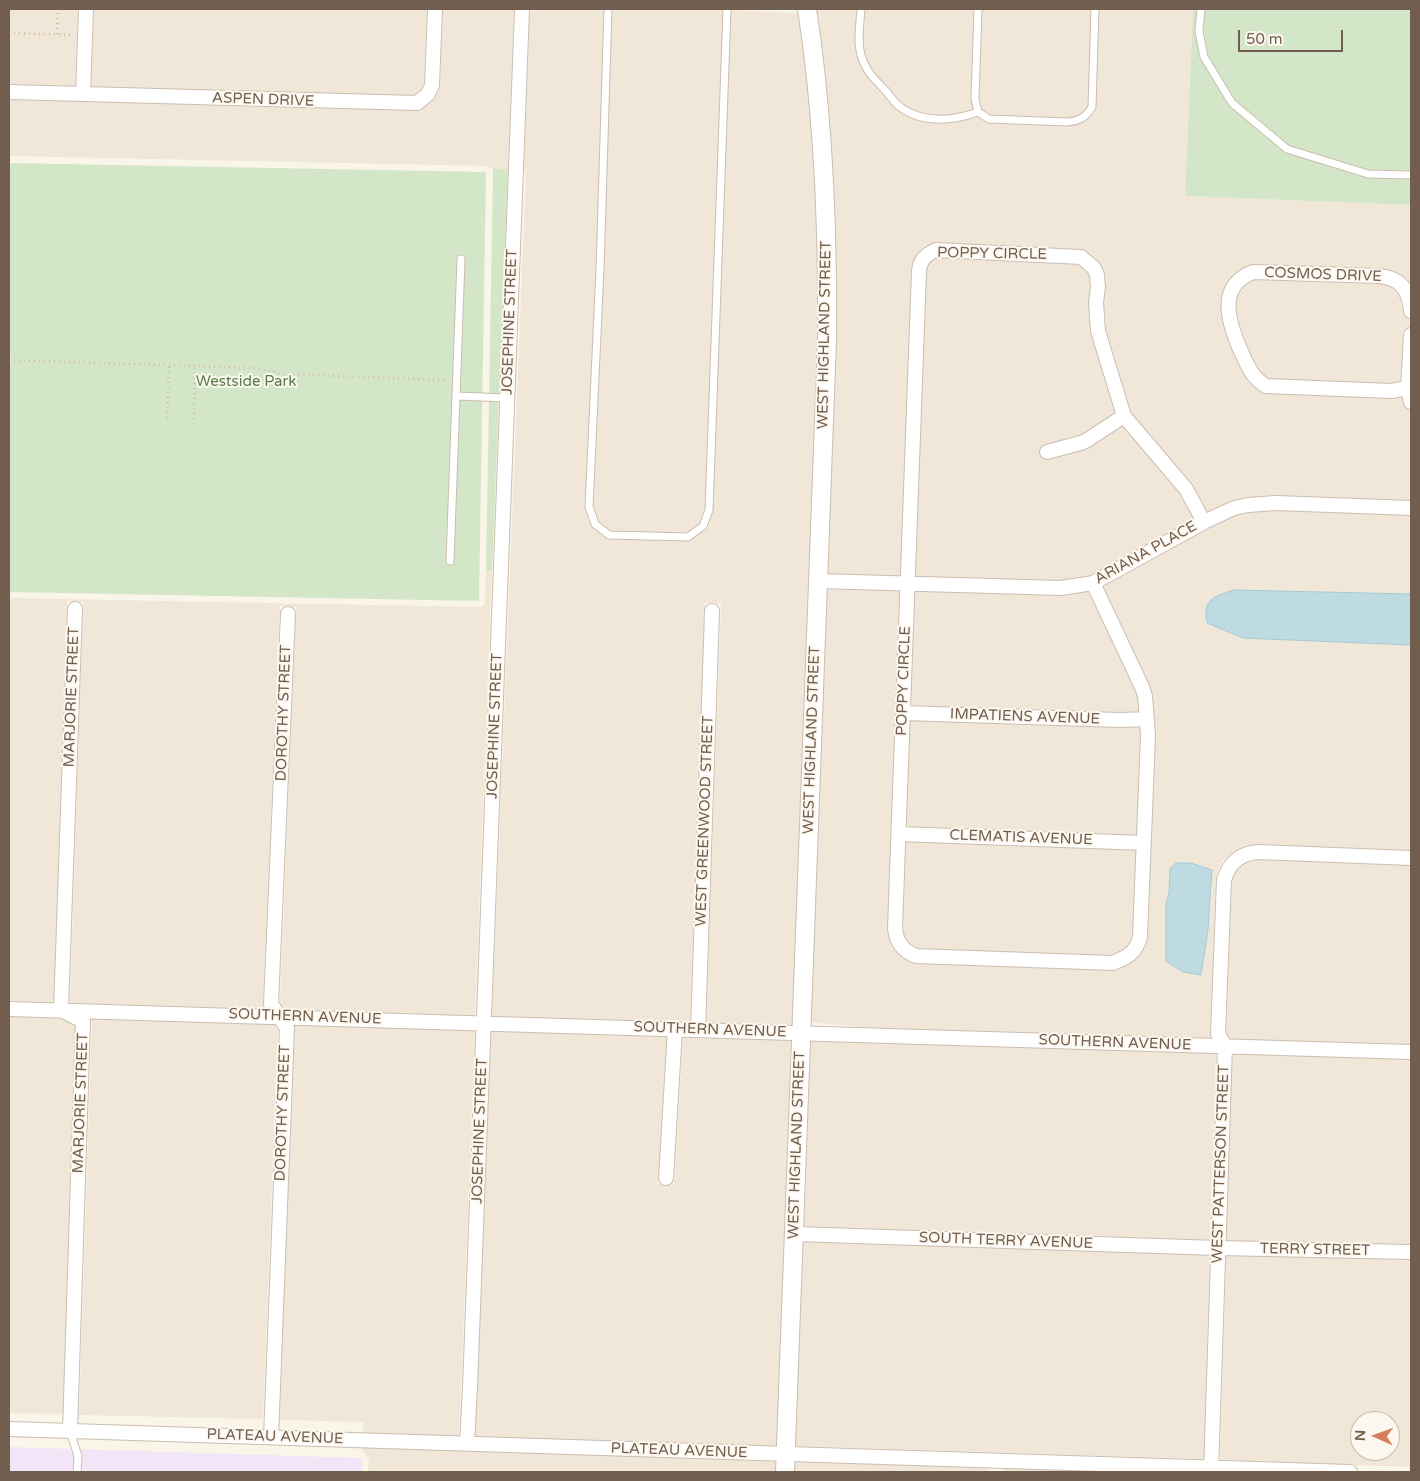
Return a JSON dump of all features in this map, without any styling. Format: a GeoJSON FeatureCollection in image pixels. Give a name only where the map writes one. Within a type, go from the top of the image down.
{"type":"FeatureCollection","features":[{"type":"Feature","properties":{"kind":"street"},"geometry":{"type":"LineString","coordinates":[[83,94],[86,9]]}},
{"type":"Feature","properties":{"kind":"street","name":"ASPEN DRIVE"},"geometry":{"type":"LineString","coordinates":[[9,92],[417,103],[428,94],[432,85],[435,9]]}},
{"type":"Feature","properties":{"kind":"street","name":"JOSEPHINE STREET"},"geometry":{"type":"LineString","coordinates":[[467,1444],[522,9]]}},
{"type":"Feature","properties":{"kind":"street","name":"WEST HIGHLAND STREET"},"geometry":{"type":"LineString","coordinates":[[784,1472],[827,340],[828,252],[822,141],[806,9]]}},
{"type":"Feature","properties":{"kind":"street","name":"POPPY CIRCLE"},"geometry":{"type":"LineString","coordinates":[[1093,583],[1145,696],[1148,735],[1140,937],[1138,945],[1134,952],[1113,963],[916,956],[908,952],[895,938],[919,271],[922,259],[936,250],[1081,257],[1087,261],[1094,268],[1097,276],[1098,331],[1124,416],[1186,489],[1204,522]]}},
{"type":"Feature","properties":{"kind":"street","name":"COSMOS DRIVE"},"geometry":{"type":"LineString","coordinates":[[1408,388],[1391,391],[1266,386],[1252,375],[1231,327],[1228,302],[1237,281],[1253,272],[1379,276],[1389,277],[1398,281],[1410,300],[1411,311]]}},
{"type":"Feature","properties":{"kind":"street"},"geometry":{"type":"LineString","coordinates":[[1411,335],[1408,388],[1411,402]]}},
{"type":"Feature","properties":{"kind":"street"},"geometry":{"type":"LineString","coordinates":[[1047,452],[1084,442],[1124,416]]}},
{"type":"Feature","properties":{"kind":"street","name":"ARIANA PLACE"},"geometry":{"type":"LineString","coordinates":[[818,581],[1055,588],[1093,583],[1204,522],[1234,508],[1276,503],[1411,508]]}},
{"type":"Feature","properties":{"kind":"street","name":"MARJORIE STREET"},"geometry":{"type":"LineString","coordinates":[[70,1431],[83,1021],[62,1010],[75,609]]}},
{"type":"Feature","properties":{"kind":"street","name":"WEST GREENWOOD STREET"},"geometry":{"type":"LineString","coordinates":[[698,1030],[712,611]]}},
{"type":"Feature","properties":{"kind":"street","name":"DOROTHY STREET"},"geometry":{"type":"LineString","coordinates":[[271,1437],[286,1028],[271,1004],[288,614]]}},
{"type":"Feature","properties":{"kind":"street","name":"IMPATIENS AVENUE"},"geometry":{"type":"LineString","coordinates":[[903,713],[1120,720],[1147,719]]}},
{"type":"Feature","properties":{"kind":"street","name":"CLEMATIS AVENUE"},"geometry":{"type":"LineString","coordinates":[[898,834],[1144,843]]}},
{"type":"Feature","properties":{"kind":"street","name":"WEST PATTERSON STREET"},"geometry":{"type":"LineString","coordinates":[[1212,1470],[1224,1046],[1218,1034],[1224,880],[1227,870],[1242,856],[1258,852],[1411,858]]}},
{"type":"Feature","properties":{"kind":"street","name":"SOUTHERN AVENUE"},"geometry":{"type":"LineString","coordinates":[[9,1009],[1411,1052]]}},
{"type":"Feature","properties":{"kind":"street"},"geometry":{"type":"LineString","coordinates":[[666,1178],[675,1030]]}},
{"type":"Feature","properties":{"kind":"street","name":"SOUTH TERRY AVENUE"},"geometry":{"type":"LineString","coordinates":[[794,1234],[1218,1248]]}},
{"type":"Feature","properties":{"kind":"street","name":"TERRY STREET"},"geometry":{"type":"LineString","coordinates":[[1218,1248],[1411,1252]]}},
{"type":"Feature","properties":{"kind":"street","name":"PLATEAU AVENUE"},"geometry":{"type":"LineString","coordinates":[[9,1429],[785,1454],[995,1467],[1350,1472]]}},
{"type":"Feature","properties":{"kind":"lane"},"geometry":{"type":"LineString","coordinates":[[608,9],[600,269],[589,507],[594,524],[609,535],[688,537],[703,526],[709,510],[726,9]]}},
{"type":"Feature","properties":{"kind":"lane"},"geometry":{"type":"LineString","coordinates":[[860,9],[860,54],[865,68],[902,109],[928,119],[961,118],[978,112]]}},
{"type":"Feature","properties":{"kind":"lane"},"geometry":{"type":"LineString","coordinates":[[978,9],[975,99],[978,112],[989,119],[1037,122],[1077,121],[1087,116],[1092,107],[1095,9]]}},
{"type":"Feature","properties":{"kind":"lane"},"geometry":{"type":"LineString","coordinates":[[1201,9],[1199,31],[1204,56],[1232,103],[1287,150],[1368,174],[1411,175]]}},
{"type":"Feature","properties":{"kind":"lane"},"geometry":{"type":"LineString","coordinates":[[450,561],[461,259]]}},
{"type":"Feature","properties":{"kind":"lane"},"geometry":{"type":"LineString","coordinates":[[456,396],[507,398]]}},
{"type":"Feature","properties":{"kind":"lane"},"geometry":{"type":"LineString","coordinates":[[70,1431],[78,1456],[77,1472]]}},
{"type":"Feature","properties":{"kind":"path"},"geometry":{"type":"LineString","coordinates":[[57,34],[58,9]]}},
{"type":"Feature","properties":{"kind":"path"},"geometry":{"type":"LineString","coordinates":[[9,33],[85,35]]}},
{"type":"Feature","properties":{"kind":"path"},"geometry":{"type":"LineString","coordinates":[[9,360],[254,368],[284,374],[457,380]]}},
{"type":"Feature","properties":{"kind":"path"},"geometry":{"type":"LineString","coordinates":[[167,418],[169,365]]}},
{"type":"Feature","properties":{"kind":"path"},"geometry":{"type":"LineString","coordinates":[[194,419],[195,366]]}},
{"type":"Feature","properties":{"kind":"shaded area"},"geometry":{"type":"Polygon","coordinates":[[[9,9],[78,9],[75,87],[9,85],[9,9]]]}},
{"type":"Feature","properties":{"kind":"shaded area"},"geometry":{"type":"Polygon","coordinates":[[[94,9],[427,9],[424,84],[421,90],[414,96],[409,97],[91,87],[94,9]]]}},
{"type":"Feature","properties":{"kind":"shaded area"},"geometry":{"type":"Polygon","coordinates":[[[443,9],[514,9],[508,169],[493,169],[487,166],[9,156],[9,99],[418,110],[430,103],[440,87],[443,9]]]}},
{"type":"Feature","properties":{"kind":"shaded area"},"geometry":{"type":"Polygon","coordinates":[[[530,9],[703,9],[799,13],[814,142],[819,253],[819,340],[793,1025],[706,1023],[721,604],[705,603],[690,1023],[492,1016],[526,170],[524,170],[530,9]]]}},
{"type":"Feature","properties":{"kind":"shaded area"},"geometry":{"type":"Polygon","coordinates":[[[815,9],[1193,9],[1185,196],[1411,205],[1411,594],[1234,590],[1243,638],[1411,645],[1411,851],[1250,845],[1233,852],[1223,861],[1216,880],[1210,1039],[872,1028],[809,1022],[826,589],[849,590],[850,576],[827,574],[836,253],[830,141],[815,9]],[[1170,869],[1169,893],[1166,904],[1201,975],[1208,930],[1212,888],[1170,869]]]}},
{"type":"Feature","properties":{"kind":"shaded area"},"geometry":{"type":"Polygon","coordinates":[[[486,570],[492,570],[475,1016],[283,1009],[280,1003],[296,607],[280,606],[263,1004],[265,1009],[70,1003],[83,602],[67,601],[54,1003],[9,1001],[9,598],[478,607],[483,606],[485,603],[486,570]]]}},
{"type":"Feature","properties":{"kind":"shaded area"},"geometry":{"type":"Polygon","coordinates":[[[1258,859],[1411,865],[1411,1045],[1230,1039],[1226,1033],[1232,881],[1234,873],[1246,862],[1258,859]]]}},
{"type":"Feature","properties":{"kind":"shaded area"},"geometry":{"type":"Polygon","coordinates":[[[9,1016],[59,1018],[75,1025],[63,1414],[9,1413],[9,1016]]]}},
{"type":"Feature","properties":{"kind":"shaded area"},"geometry":{"type":"Polygon","coordinates":[[[90,1018],[274,1023],[278,1030],[263,1419],[79,1415],[92,1021],[90,1018]]]}},
{"type":"Feature","properties":{"kind":"shaded area"},"geometry":{"type":"Polygon","coordinates":[[[293,1024],[475,1030],[459,1436],[363,1433],[363,1422],[279,1420],[295,1028],[293,1024]]]}},
{"type":"Feature","properties":{"kind":"shaded area"},"geometry":{"type":"Polygon","coordinates":[[[491,1031],[667,1037],[658,1184],[674,1185],[683,1037],[792,1040],[777,1446],[475,1437],[491,1031]]]}},
{"type":"Feature","properties":{"kind":"shaded area"},"geometry":{"type":"Polygon","coordinates":[[[809,1040],[1216,1053],[1210,1240],[803,1227],[809,1040]]]}},
{"type":"Feature","properties":{"kind":"shaded area"},"geometry":{"type":"Polygon","coordinates":[[[1232,1054],[1411,1059],[1411,1245],[1226,1241],[1232,1054]]]}},
{"type":"Feature","properties":{"kind":"shaded area"},"geometry":{"type":"Polygon","coordinates":[[[802,1241],[1210,1255],[1204,1459],[794,1446],[802,1241]]]}},
{"type":"Feature","properties":{"kind":"shaded area"},"geometry":{"type":"Polygon","coordinates":[[[1226,1255],[1411,1259],[1411,1467],[1220,1460],[1226,1255]]]}},
{"type":"Feature","properties":{"kind":"shaded area"},"geometry":{"type":"Polygon","coordinates":[[[9,1447],[362,1458],[362,1472],[9,1472],[9,1447]]]}},
{"type":"Feature","properties":{"kind":"shaded area"},"geometry":{"type":"Polygon","coordinates":[[[362,1447],[777,1461],[776,1472],[368,1472],[369,1459],[362,1452],[362,1447]]]}},
{"type":"Feature","properties":{"kind":"shaded area"},"geometry":{"type":"Polygon","coordinates":[[[793,1461],[987,1468],[988,1472],[793,1472],[793,1461]]]}},
{"type":"Feature","properties":{"kind":"shaded area"},"geometry":{"type":"Polygon","coordinates":[[[1004,1468],[1146,1472],[1005,1472],[1004,1468]]]}},
{"type":"Feature","properties":{"kind":"green space"},"geometry":{"type":"Polygon","coordinates":[[[1193,9],[1411,9],[1411,205],[1185,196],[1193,9]]]}},
{"type":"Feature","properties":{"kind":"green space","name":"Westside Park"},"geometry":{"type":"Polygon","coordinates":[[[9,163],[486,172],[479,601],[9,592],[9,163]]]}},
{"type":"Feature","properties":{"kind":"green space"},"geometry":{"type":"Polygon","coordinates":[[[493,169],[508,169],[492,570],[486,570],[493,169]]]}},
{"type":"Feature","properties":{"kind":"water"},"geometry":{"type":"Polygon","coordinates":[[[1234,590],[1411,594],[1411,645],[1243,638],[1207,623],[1206,609],[1208,604],[1221,594],[1234,590]]]}},
{"type":"Feature","properties":{"kind":"water"},"geometry":{"type":"Polygon","coordinates":[[[1176,863],[1191,863],[1212,870],[1208,930],[1201,975],[1183,972],[1166,961],[1166,904],[1169,893],[1170,869],[1176,863]]]}}]}
